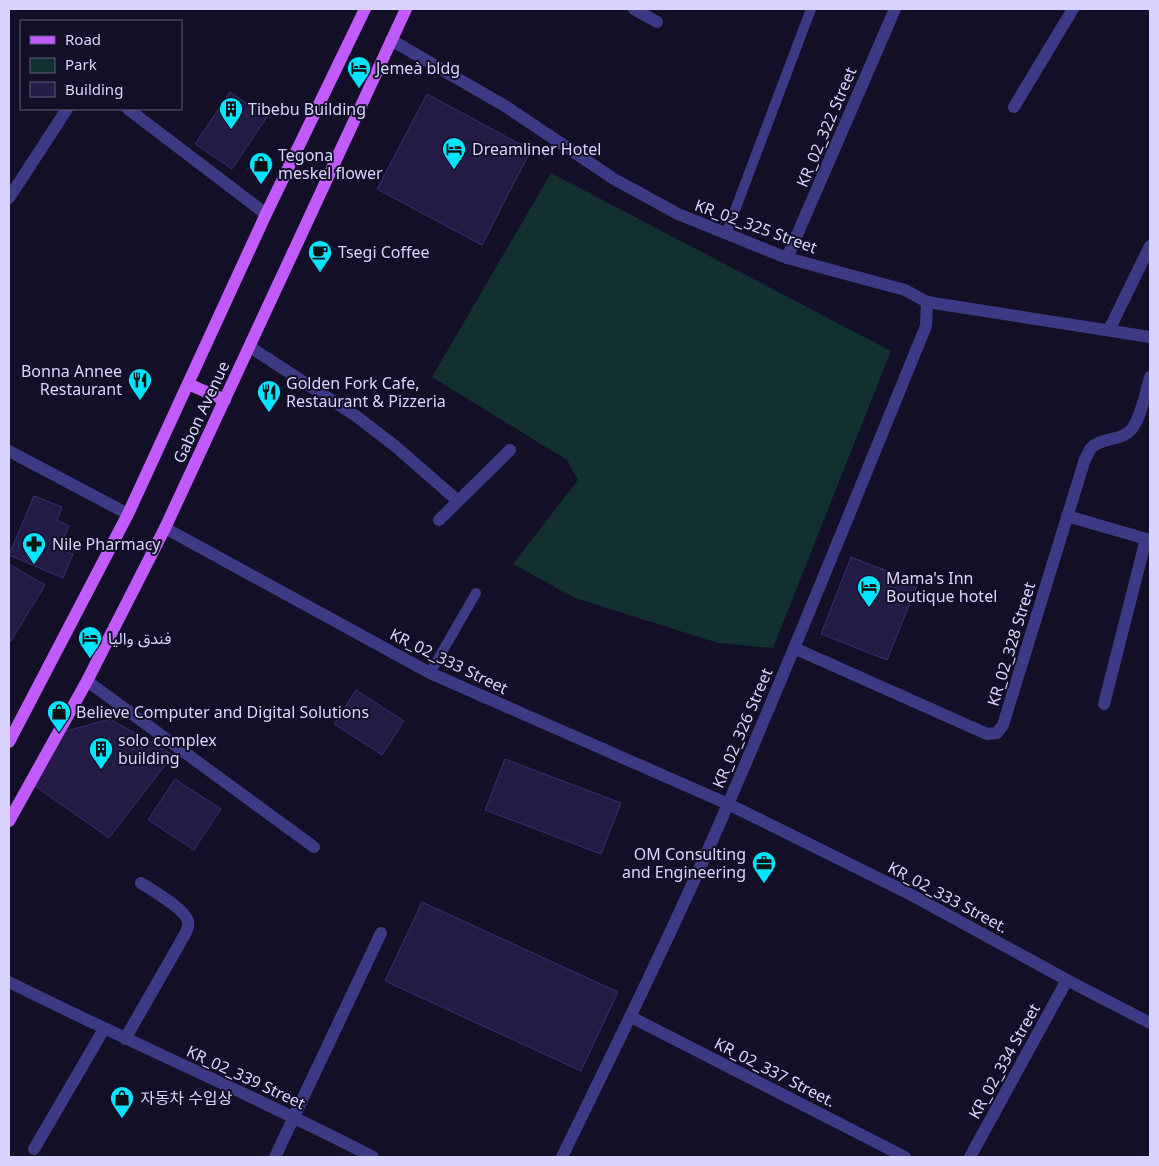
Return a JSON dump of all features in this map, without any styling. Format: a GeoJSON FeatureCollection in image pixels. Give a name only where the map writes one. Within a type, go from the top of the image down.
{"type":"FeatureCollection","features":[{"type":"Feature","properties":{"kind":"main road","name":"Gabon Avenue"},"geometry":{"type":"LineString","coordinates":[[10,738],[128,514],[266,214],[365,9]]}},
{"type":"Feature","properties":{"kind":"main road","name":"Gabon Avenue"},"geometry":{"type":"LineString","coordinates":[[9,821],[87,682],[165,528],[406,9]]}},
{"type":"Feature","properties":{"kind":"main road"},"geometry":{"type":"LineString","coordinates":[[188,384],[225,400]]}},
{"type":"Feature","properties":{"kind":"street"},"geometry":{"type":"LineString","coordinates":[[634,9],[657,22]]}},
{"type":"Feature","properties":{"kind":"street","name":"KR_02_322 Street"},"geometry":{"type":"LineString","coordinates":[[787,258],[895,9]]}},
{"type":"Feature","properties":{"kind":"street"},"geometry":{"type":"LineString","coordinates":[[1014,107],[1073,9]]}},
{"type":"Feature","properties":{"kind":"street","name":"KR_02_325 Street"},"geometry":{"type":"LineString","coordinates":[[391,40],[505,106],[614,178],[678,214],[787,258],[905,290],[927,302],[1150,337]]}},
{"type":"Feature","properties":{"kind":"street"},"geometry":{"type":"LineString","coordinates":[[9,198],[66,110]]}},
{"type":"Feature","properties":{"kind":"street"},"geometry":{"type":"LineString","coordinates":[[129,110],[266,214]]}},
{"type":"Feature","properties":{"kind":"street"},"geometry":{"type":"LineString","coordinates":[[1109,330],[1150,246]]}},
{"type":"Feature","properties":{"kind":"street","name":"KR_02_326 Street"},"geometry":{"type":"LineString","coordinates":[[562,1157],[631,1017],[728,804],[926,326],[927,302]]}},
{"type":"Feature","properties":{"kind":"street"},"geometry":{"type":"LineString","coordinates":[[250,347],[356,416],[395,446],[458,502]]}},
{"type":"Feature","properties":{"kind":"street","name":"KR_02_328 Street"},"geometry":{"type":"LineString","coordinates":[[794,648],[987,734],[998,733],[1003,724],[1085,459],[1091,448],[1100,442],[1123,436],[1131,430],[1137,420],[1150,377]]}},
{"type":"Feature","properties":{"kind":"street"},"geometry":{"type":"LineString","coordinates":[[439,520],[510,450]]}},
{"type":"Feature","properties":{"kind":"street"},"geometry":{"type":"LineString","coordinates":[[9,451],[128,514]]}},
{"type":"Feature","properties":{"kind":"street"},"geometry":{"type":"LineString","coordinates":[[1067,516],[1148,540],[1104,704]]}},
{"type":"Feature","properties":{"kind":"street","name":"KR_02_333 Street"},"geometry":{"type":"LineString","coordinates":[[165,528],[430,673],[728,804]]}},
{"type":"Feature","properties":{"kind":"street"},"geometry":{"type":"LineString","coordinates":[[87,682],[314,847]]}},
{"type":"Feature","properties":{"kind":"street","name":"KR_02_333 Street."},"geometry":{"type":"LineString","coordinates":[[728,804],[906,892],[1150,1023]]}},
{"type":"Feature","properties":{"kind":"street"},"geometry":{"type":"LineString","coordinates":[[125,1039],[188,927],[188,920],[181,911],[141,883]]}},
{"type":"Feature","properties":{"kind":"street"},"geometry":{"type":"LineString","coordinates":[[275,1157],[381,933]]}},
{"type":"Feature","properties":{"kind":"street","name":"KR_02_334 Street"},"geometry":{"type":"LineString","coordinates":[[970,1157],[1067,980]]}},
{"type":"Feature","properties":{"kind":"street","name":"KR_02_339 Street"},"geometry":{"type":"LineString","coordinates":[[9,982],[125,1039],[295,1117],[373,1157]]}},
{"type":"Feature","properties":{"kind":"street","name":"KR_02_337 Street."},"geometry":{"type":"LineString","coordinates":[[631,1017],[905,1157]]}},
{"type":"Feature","properties":{"kind":"street"},"geometry":{"type":"LineString","coordinates":[[34,1149],[104,1029]]}},
{"type":"Feature","properties":{"kind":"lane"},"geometry":{"type":"LineString","coordinates":[[726,234],[811,9]]}},
{"type":"Feature","properties":{"kind":"lane"},"geometry":{"type":"LineString","coordinates":[[430,673],[476,593]]}},
{"type":"Feature","properties":{"kind":"green space"},"geometry":{"type":"Polygon","coordinates":[[[551,173],[891,351],[773,648],[718,643],[575,598],[513,564],[578,480],[567,460],[432,377],[551,173]]]}},
{"type":"Feature","properties":{"kind":"building","name":"Tibebu Building"},"geometry":{"type":"Polygon","coordinates":[[[230,92],[267,117],[232,169],[195,144],[230,92]]]}},
{"type":"Feature","properties":{"kind":"building","name":"Dreamliner Hotel"},"geometry":{"type":"Polygon","coordinates":[[[427,94],[531,150],[482,245],[377,189],[427,94]]]}},
{"type":"Feature","properties":{"kind":"building"},"geometry":{"type":"Polygon","coordinates":[[[34,496],[62,507],[57,520],[69,526],[59,549],[73,554],[63,578],[9,555],[34,496]]]}},
{"type":"Feature","properties":{"kind":"building","name":"Mama's Inn Boutique hotel"},"geometry":{"type":"Polygon","coordinates":[[[851,557],[918,583],[887,660],[821,634],[851,557]]]}},
{"type":"Feature","properties":{"kind":"building"},"geometry":{"type":"Polygon","coordinates":[[[9,564],[45,585],[11,641],[9,639],[9,564]]]}},
{"type":"Feature","properties":{"kind":"building"},"geometry":{"type":"Polygon","coordinates":[[[356,690],[404,721],[382,755],[334,724],[356,690]]]}},
{"type":"Feature","properties":{"kind":"building","name":"solo complex building"},"geometry":{"type":"Polygon","coordinates":[[[110,719],[173,755],[109,838],[32,784],[59,733],[110,719]]]}},
{"type":"Feature","properties":{"kind":"building"},"geometry":{"type":"Polygon","coordinates":[[[505,759],[621,803],[601,854],[485,810],[505,759]]]}},
{"type":"Feature","properties":{"kind":"building"},"geometry":{"type":"Polygon","coordinates":[[[175,779],[221,809],[194,850],[148,820],[175,779]]]}},
{"type":"Feature","properties":{"kind":"building"},"geometry":{"type":"Polygon","coordinates":[[[422,902],[618,992],[581,1071],[385,981],[422,902]]]}},
{"type":"Feature","properties":{"kind":"place","name":"Jemeà bldg"},"geometry":{"type":"Point","coordinates":[359,89]}},
{"type":"Feature","properties":{"kind":"place","name":"Tibebu Building"},"geometry":{"type":"Point","coordinates":[231,130]}},
{"type":"Feature","properties":{"kind":"place","name":"Dreamliner Hotel"},"geometry":{"type":"Point","coordinates":[454,170]}},
{"type":"Feature","properties":{"kind":"place","name":"Tegona meskel flower"},"geometry":{"type":"Point","coordinates":[261,185]}},
{"type":"Feature","properties":{"kind":"place","name":"Tsegi Coffee"},"geometry":{"type":"Point","coordinates":[320,273]}},
{"type":"Feature","properties":{"kind":"place","name":"Bonna Annee Restaurant"},"geometry":{"type":"Point","coordinates":[140,401]}},
{"type":"Feature","properties":{"kind":"place","name":"Golden Fork Cafe, Restaurant & Pizzeria"},"geometry":{"type":"Point","coordinates":[269,413]}},
{"type":"Feature","properties":{"kind":"place","name":"Nile Pharmacy"},"geometry":{"type":"Point","coordinates":[34,565]}},
{"type":"Feature","properties":{"kind":"place","name":"Mama's Inn Boutique hotel"},"geometry":{"type":"Point","coordinates":[869,608]}},
{"type":"Feature","properties":{"kind":"place","name":"فندق واليا"},"geometry":{"type":"Point","coordinates":[90,659]}},
{"type":"Feature","properties":{"kind":"place","name":"Believe Computer and Digital Solutions"},"geometry":{"type":"Point","coordinates":[59,733]}},
{"type":"Feature","properties":{"kind":"place","name":"solo complex building"},"geometry":{"type":"Point","coordinates":[101,770]}},
{"type":"Feature","properties":{"kind":"place","name":"OM Consulting and Engineering"},"geometry":{"type":"Point","coordinates":[764,884]}},
{"type":"Feature","properties":{"kind":"place","name":"자동차 수입상"},"geometry":{"type":"Point","coordinates":[122,1119]}}]}
